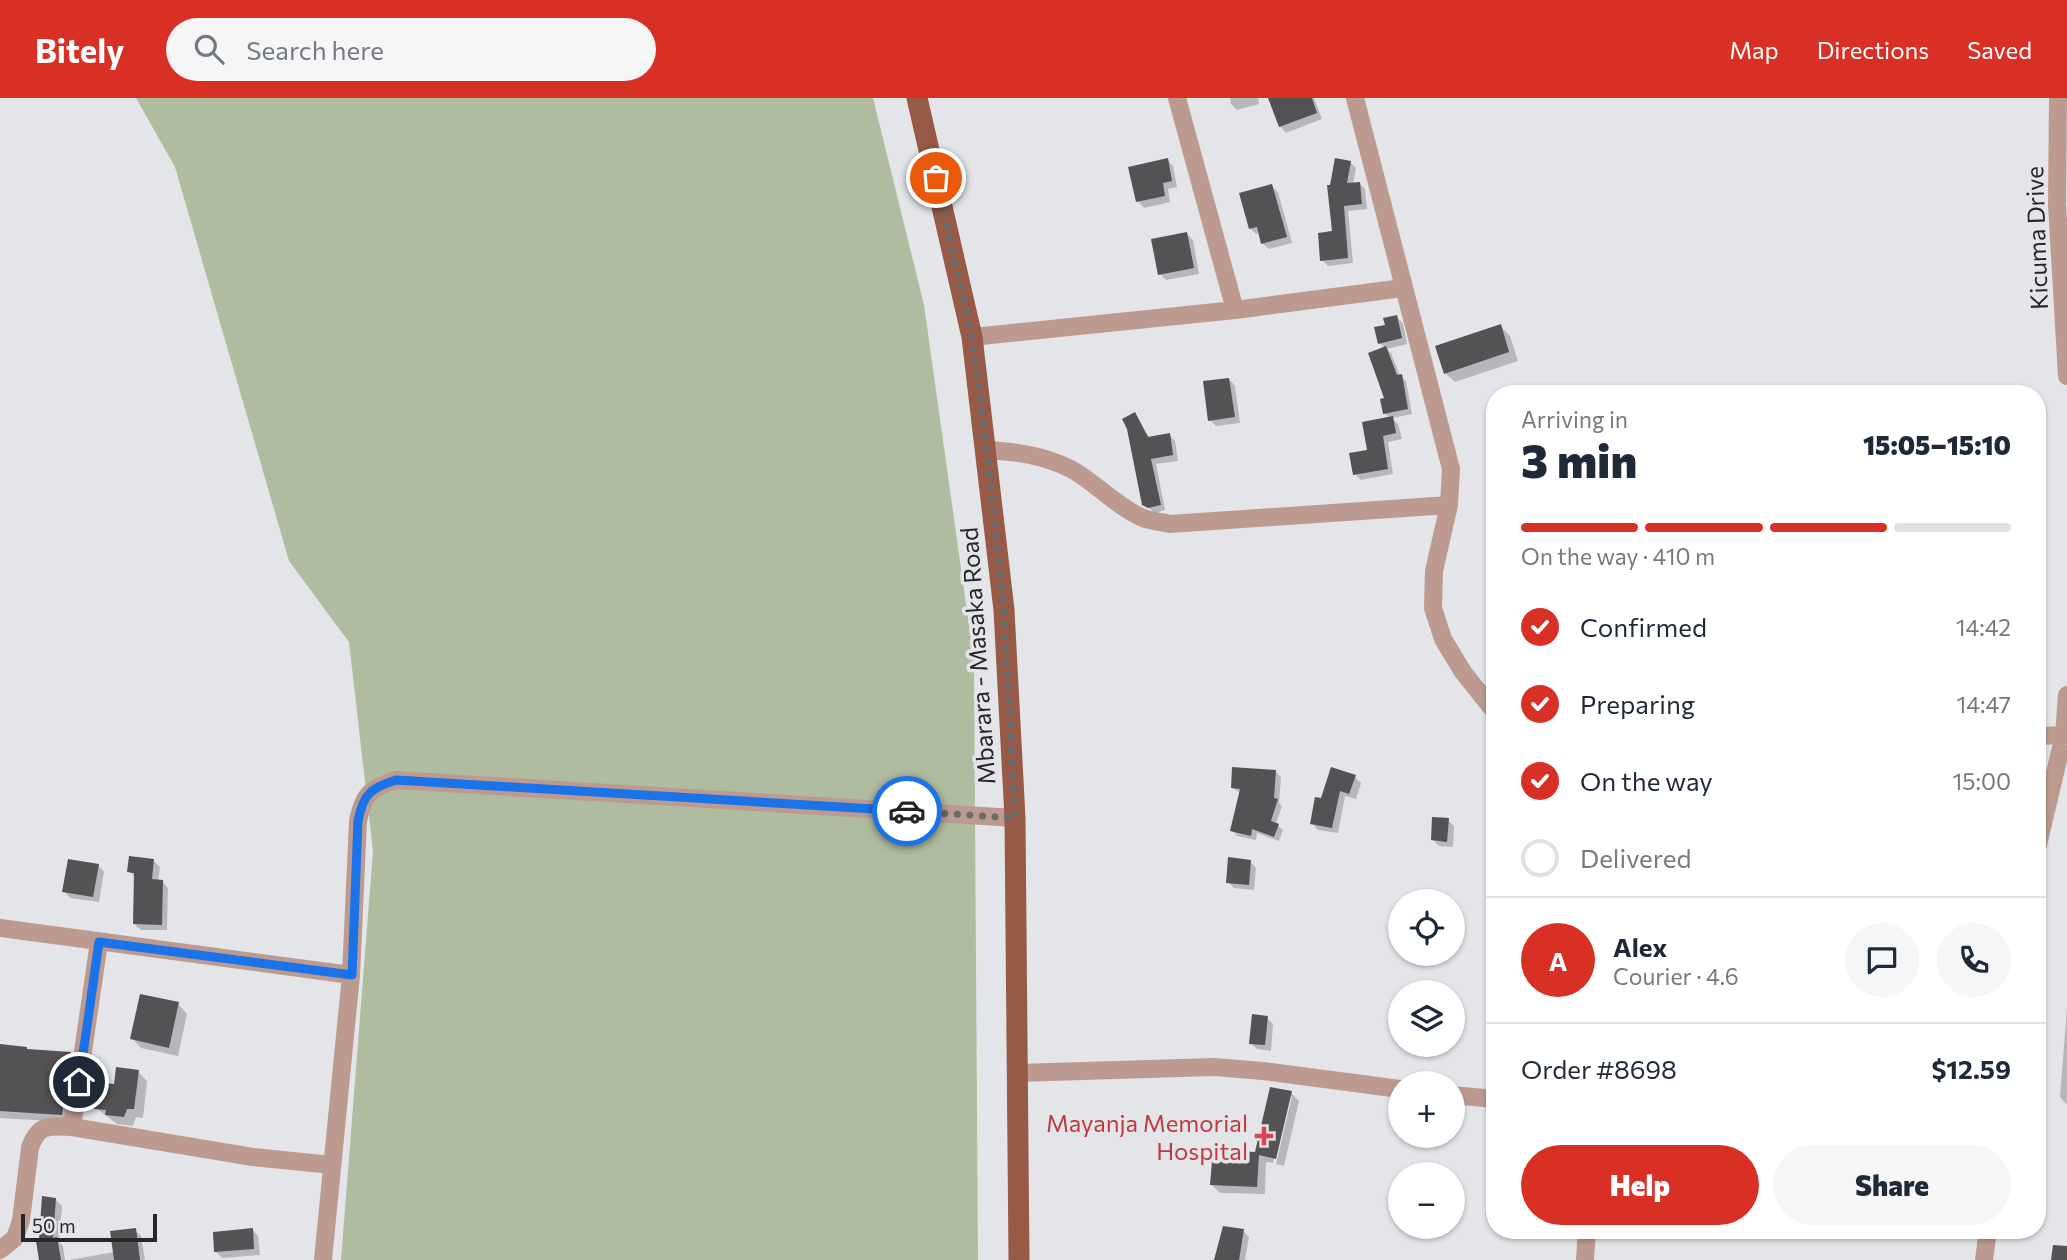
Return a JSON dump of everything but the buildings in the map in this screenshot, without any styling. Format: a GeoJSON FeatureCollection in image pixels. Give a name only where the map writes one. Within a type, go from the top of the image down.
{"type":"FeatureCollection","features":[{"type":"Feature","properties":{"kind":"main road","name":"Mbarara - Masaka Road"},"geometry":{"type":"LineString","coordinates":[[916,98],[972,337],[1004,610],[1015,818],[1019,1260]]}},
{"type":"Feature","properties":{"kind":"street"},"geometry":{"type":"LineString","coordinates":[[1177,98],[1235,310]]}},
{"type":"Feature","properties":{"kind":"street"},"geometry":{"type":"LineString","coordinates":[[1355,98],[1451,469],[1449,505],[1434,570],[1433,608],[1443,639],[1463,673],[1486,701]]}},
{"type":"Feature","properties":{"kind":"street","name":"Kicuma Drive"},"geometry":{"type":"LineString","coordinates":[[2058,98],[2057,205],[2067,376]]}},
{"type":"Feature","properties":{"kind":"street"},"geometry":{"type":"LineString","coordinates":[[972,337],[1235,310],[1403,288]]}},
{"type":"Feature","properties":{"kind":"street"},"geometry":{"type":"LineString","coordinates":[[987,450],[1027,453],[1051,461],[1073,470],[1122,506],[1145,519],[1170,524],[1449,505]]}},
{"type":"Feature","properties":{"kind":"street"},"geometry":{"type":"LineString","coordinates":[[2046,812],[2065,735],[2067,695]]}},
{"type":"Feature","properties":{"kind":"street"},"geometry":{"type":"LineString","coordinates":[[2046,736],[2065,735]]}},
{"type":"Feature","properties":{"kind":"street"},"geometry":{"type":"LineString","coordinates":[[323,1260],[352,975],[358,821],[361,802],[370,792],[396,780],[1015,818]]}},
{"type":"Feature","properties":{"kind":"street"},"geometry":{"type":"LineString","coordinates":[[0,928],[352,975]]}},
{"type":"Feature","properties":{"kind":"street"},"geometry":{"type":"LineString","coordinates":[[72,1128],[99,942]]}},
{"type":"Feature","properties":{"kind":"street"},"geometry":{"type":"LineString","coordinates":[[1017,1073],[1214,1067],[1388,1087]]}},
{"type":"Feature","properties":{"kind":"street"},"geometry":{"type":"LineString","coordinates":[[1465,1096],[1486,1098]]}},
{"type":"Feature","properties":{"kind":"street"},"geometry":{"type":"LineString","coordinates":[[0,1250],[15,1238],[21,1220],[33,1138],[38,1131],[49,1126],[253,1157],[332,1166]]}},
{"type":"Feature","properties":{"kind":"street"},"geometry":{"type":"LineString","coordinates":[[1585,1260],[1586,1239]]}},
{"type":"Feature","properties":{"kind":"street"},"geometry":{"type":"LineString","coordinates":[[1984,1260],[1987,1239]]}},
{"type":"Feature","properties":{"kind":"green space"},"geometry":{"type":"Polygon","coordinates":[[[136,98],[873,98],[924,305],[974,661],[978,1260],[341,1260],[373,851],[349,642],[289,561],[175,167],[136,98]]]}},
{"type":"Feature","properties":{"kind":"way so far"},"geometry":{"type":"LineString","coordinates":[[907,811],[1015,818],[1004,610],[987,450],[972,337],[936,178]]}},
{"type":"Feature","properties":{"kind":"place","name":"Mayanja Memorial Hospital"},"geometry":{"type":"Point","coordinates":[1264,1136]}},
{"type":"Feature","properties":{"kind":"route"},"geometry":{"type":"LineString","coordinates":[[79,1082],[99,942],[352,975],[361,802],[381,785],[396,780],[907,811]]}}]}
